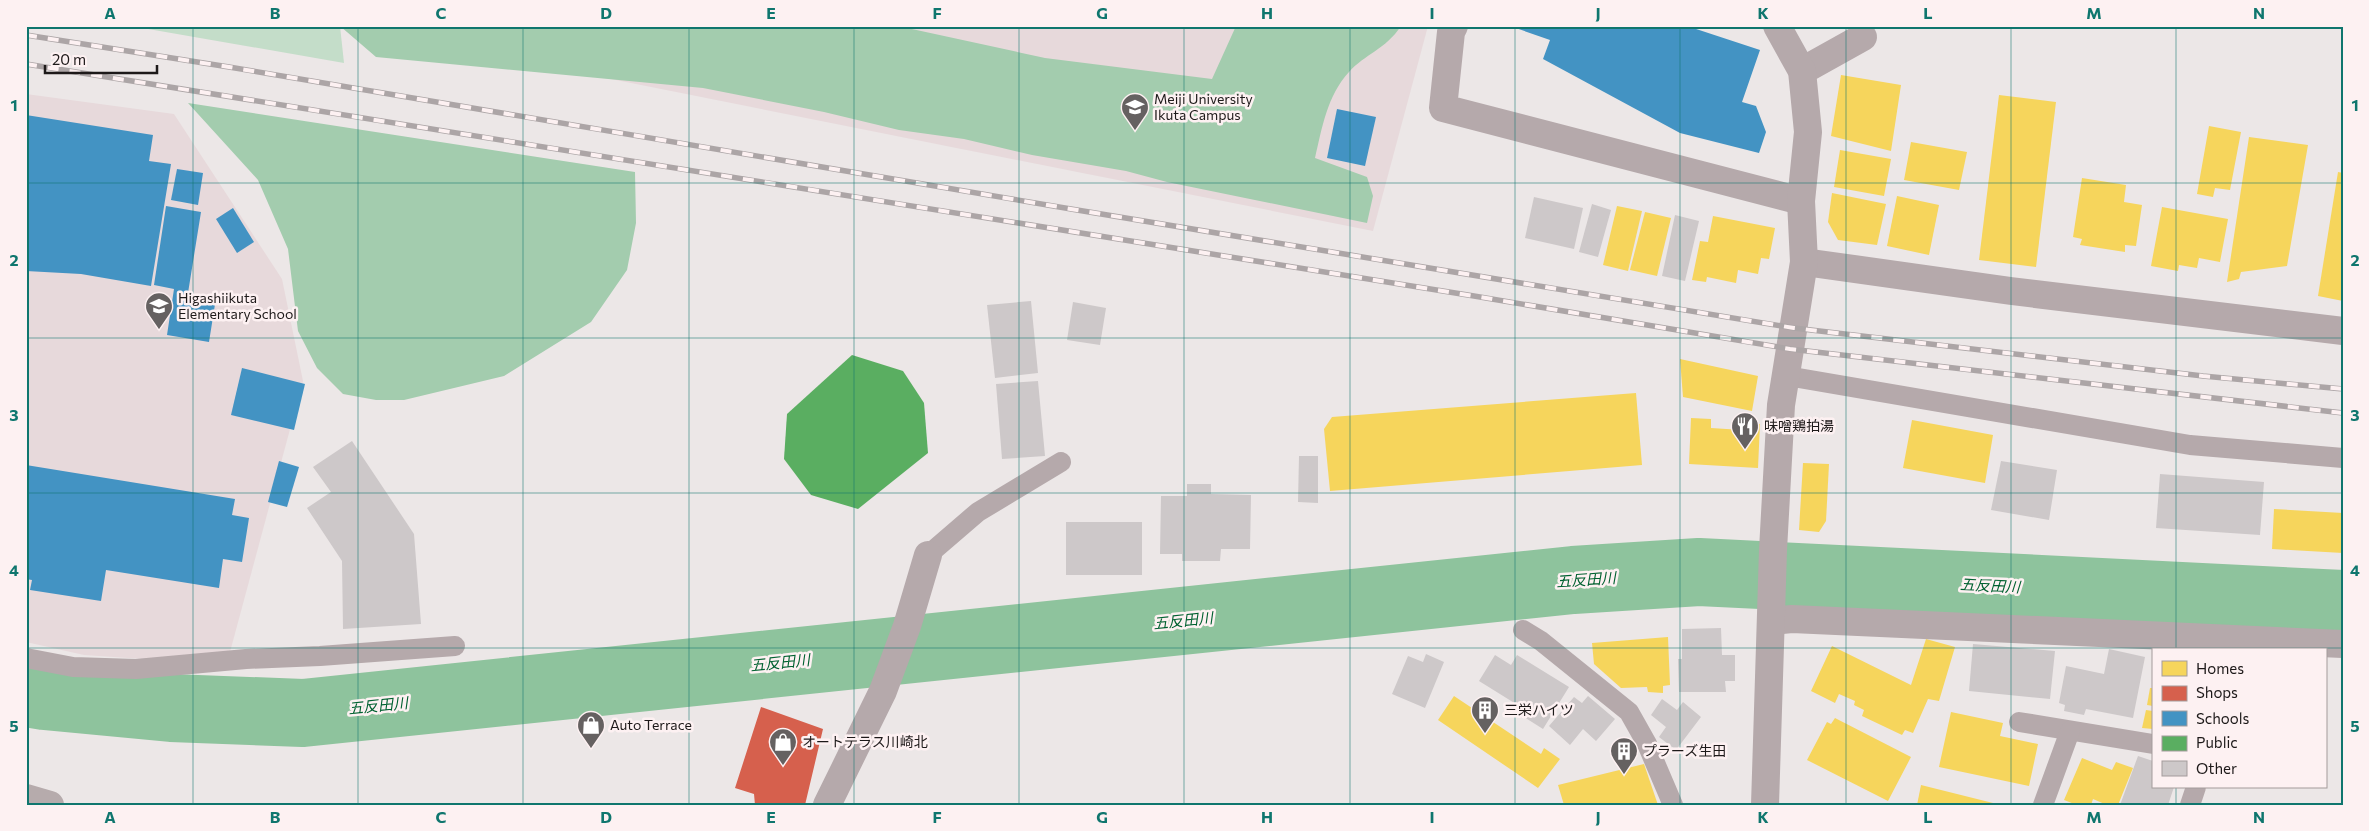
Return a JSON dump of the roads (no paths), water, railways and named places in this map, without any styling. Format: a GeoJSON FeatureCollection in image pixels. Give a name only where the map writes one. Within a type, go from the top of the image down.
{"type":"FeatureCollection","features":[{"type":"Feature","properties":{"kind":"main road"},"geometry":{"type":"LineString","coordinates":[[26,798],[50,805]]}},
{"type":"Feature","properties":{"kind":"street"},"geometry":{"type":"LineString","coordinates":[[1454,26],[1451,32],[1443,108],[1801,201]]}},
{"type":"Feature","properties":{"kind":"street"},"geometry":{"type":"LineString","coordinates":[[1765,805],[1771,612],[1781,405],[1804,262],[1801,201],[1808,132],[1802,71],[1777,26]]}},
{"type":"Feature","properties":{"kind":"street"},"geometry":{"type":"LineString","coordinates":[[1802,71],[1862,32]]}},
{"type":"Feature","properties":{"kind":"street"},"geometry":{"type":"LineString","coordinates":[[1804,262],[2011,291],[2343,331]]}},
{"type":"Feature","properties":{"kind":"street"},"geometry":{"type":"LineString","coordinates":[[827,805],[883,691],[907,626],[928,555]]}},
{"type":"Feature","properties":{"kind":"street"},"geometry":{"type":"LineString","coordinates":[[1771,612],[1792,619],[2234,645],[2343,644]]}},
{"type":"Feature","properties":{"kind":"lane"},"geometry":{"type":"LineString","coordinates":[[1787,376],[2190,445],[2343,458]]}},
{"type":"Feature","properties":{"kind":"lane"},"geometry":{"type":"LineString","coordinates":[[928,555],[978,512],[1061,462]]}},
{"type":"Feature","properties":{"kind":"lane"},"geometry":{"type":"LineString","coordinates":[[1523,630],[1541,641],[1628,712],[1647,744],[1673,805]]}},
{"type":"Feature","properties":{"kind":"lane"},"geometry":{"type":"LineString","coordinates":[[26,658],[73,667],[136,669],[246,659],[320,656],[455,646]]}},
{"type":"Feature","properties":{"kind":"lane"},"geometry":{"type":"LineString","coordinates":[[2019,722],[2152,744]]}},
{"type":"Feature","properties":{"kind":"lane"},"geometry":{"type":"LineString","coordinates":[[2043,805],[2070,731]]}},
{"type":"Feature","properties":{"kind":"lane"},"geometry":{"type":"LineString","coordinates":[[2190,805],[2196,788]]}},
{"type":"Feature","properties":{"kind":"waterway","name":"五反田川"},"geometry":{"type":"LineString","coordinates":[[26,693],[171,708],[303,713],[1573,580],[1699,572],[2343,604]]}},
{"type":"Feature","properties":{"kind":"railway"},"geometry":{"type":"LineString","coordinates":[[26,35],[229,67],[1077,210],[1794,328],[2203,376],[2343,389]]}},
{"type":"Feature","properties":{"kind":"railway"},"geometry":{"type":"LineString","coordinates":[[26,64],[1474,296],[1790,349],[2343,413]]}},
{"type":"Feature","properties":{"kind":"place","name":"Meiji University Ikuta Campus"},"geometry":{"type":"Point","coordinates":[1135,131]}},
{"type":"Feature","properties":{"kind":"place","name":"Higashiikuta Elementary School"},"geometry":{"type":"Point","coordinates":[159,330]}},
{"type":"Feature","properties":{"kind":"place","name":"味噌鶏拍湯"},"geometry":{"type":"Point","coordinates":[1745,450]}},
{"type":"Feature","properties":{"kind":"place","name":"三栄ハイツ"},"geometry":{"type":"Point","coordinates":[1485,734]}},
{"type":"Feature","properties":{"kind":"place","name":"Auto Terrace"},"geometry":{"type":"Point","coordinates":[591,749]}},
{"type":"Feature","properties":{"kind":"place","name":"オートテラス川崎北"},"geometry":{"type":"Point","coordinates":[783,766]}},
{"type":"Feature","properties":{"kind":"place","name":"プラーズ生田"},"geometry":{"type":"Point","coordinates":[1624,775]}}]}
